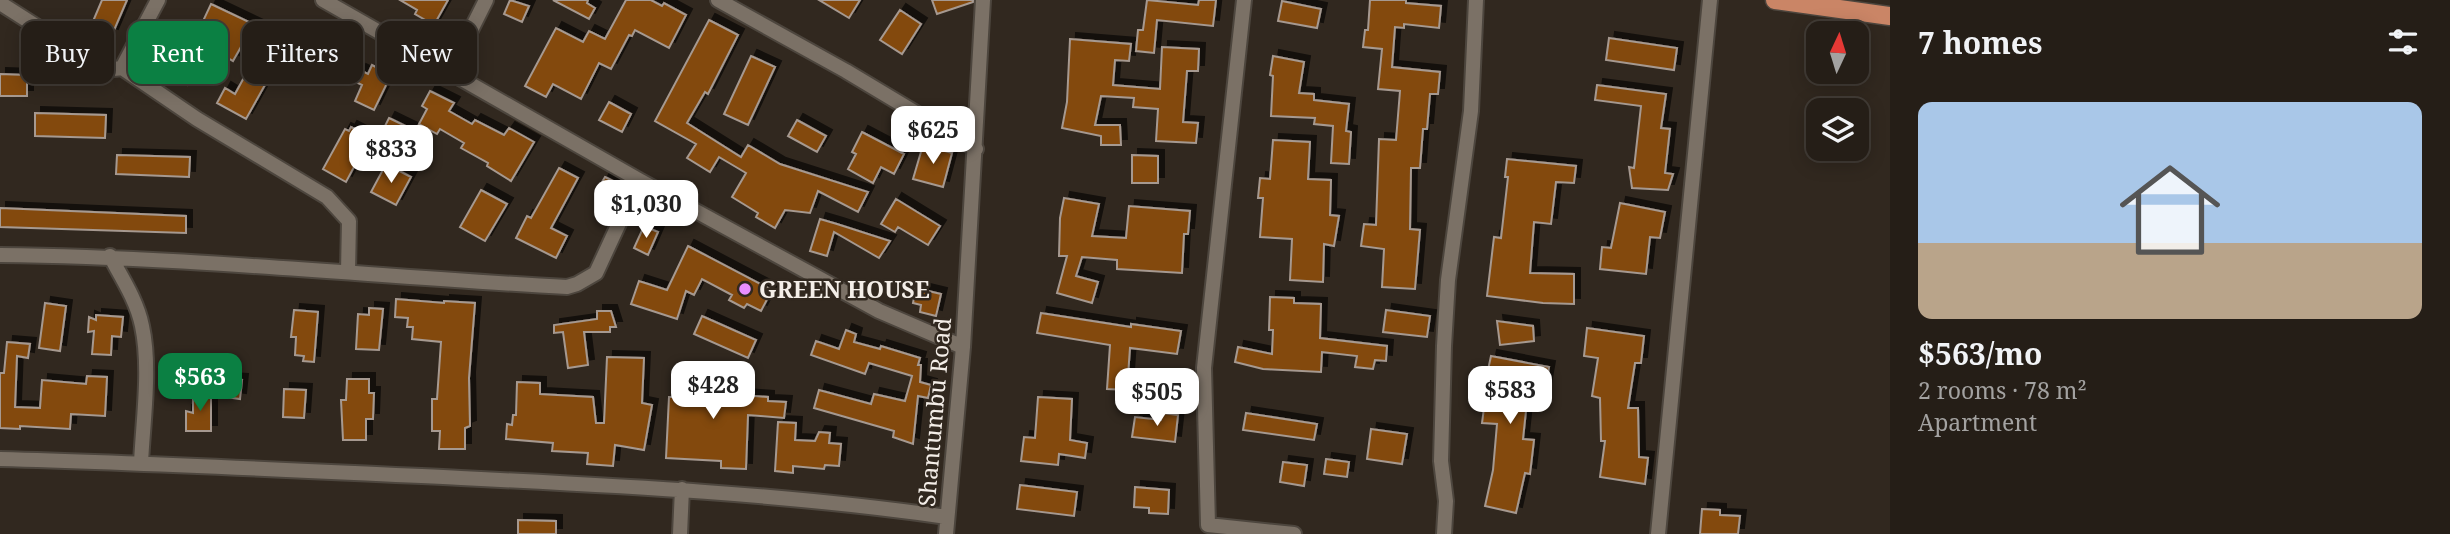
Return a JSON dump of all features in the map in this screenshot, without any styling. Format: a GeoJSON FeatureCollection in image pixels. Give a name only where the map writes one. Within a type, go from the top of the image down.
{"type":"FeatureCollection","features":[{"type":"Feature","properties":{"kind":"main road"},"geometry":{"type":"LineString","coordinates":[[1774,0],[1870,6],[1890,16]]}},
{"type":"Feature","properties":{"kind":"street"},"geometry":{"type":"LineString","coordinates":[[121,68],[158,0]]}},
{"type":"Feature","properties":{"kind":"street"},"geometry":{"type":"LineString","coordinates":[[324,0],[377,30]]}},
{"type":"Feature","properties":{"kind":"street"},"geometry":{"type":"LineString","coordinates":[[476,21],[486,0]]}},
{"type":"Feature","properties":{"kind":"street"},"geometry":{"type":"LineString","coordinates":[[718,0],[846,71],[976,149]]}},
{"type":"Feature","properties":{"kind":"street","name":"Shantumbu Road"},"geometry":{"type":"LineString","coordinates":[[946,534],[963,347],[983,0]]}},
{"type":"Feature","properties":{"kind":"street"},"geometry":{"type":"LineString","coordinates":[[1244,0],[1205,368],[1208,525],[1294,534]]}},
{"type":"Feature","properties":{"kind":"street"},"geometry":{"type":"LineString","coordinates":[[1444,534],[1446,501],[1441,460],[1448,281],[1471,110],[1476,0]]}},
{"type":"Feature","properties":{"kind":"street"},"geometry":{"type":"LineString","coordinates":[[1658,534],[1710,0]]}},
{"type":"Feature","properties":{"kind":"street"},"geometry":{"type":"LineString","coordinates":[[0,3],[83,56],[94,66],[108,70],[121,68],[197,119],[327,197],[349,221],[348,272]]}},
{"type":"Feature","properties":{"kind":"street"},"geometry":{"type":"LineString","coordinates":[[471,84],[639,180],[879,311],[963,347]]}},
{"type":"Feature","properties":{"kind":"street"},"geometry":{"type":"LineString","coordinates":[[0,255],[110,256],[348,272],[399,278],[567,287],[596,273],[639,180]]}},
{"type":"Feature","properties":{"kind":"street"},"geometry":{"type":"LineString","coordinates":[[110,256],[126,284],[142,323],[146,349],[141,463]]}},
{"type":"Feature","properties":{"kind":"street"},"geometry":{"type":"LineString","coordinates":[[0,459],[141,463],[682,489],[947,517]]}},
{"type":"Feature","properties":{"kind":"street"},"geometry":{"type":"LineString","coordinates":[[680,534],[682,489]]}},
{"type":"Feature","properties":{"kind":"building"},"geometry":{"type":"Polygon","coordinates":[[[102,0],[127,0],[114,30],[114,21],[93,21],[102,0]]]}},
{"type":"Feature","properties":{"kind":"building"},"geometry":{"type":"Polygon","coordinates":[[[400,0],[448,0],[436,21],[427,21],[415,14],[417,10],[400,0]]]}},
{"type":"Feature","properties":{"kind":"building"},"geometry":{"type":"Polygon","coordinates":[[[510,0],[529,6],[522,22],[504,14],[510,0]]]}},
{"type":"Feature","properties":{"kind":"building"},"geometry":{"type":"Polygon","coordinates":[[[553,0],[588,0],[587,3],[595,8],[589,19],[553,0]]]}},
{"type":"Feature","properties":{"kind":"building"},"geometry":{"type":"Polygon","coordinates":[[[626,0],[651,0],[662,6],[664,3],[686,15],[669,48],[635,30],[632,36],[629,35],[611,69],[599,63],[581,99],[553,84],[546,97],[525,86],[556,28],[583,42],[589,31],[605,39],[626,0]]]}},
{"type":"Feature","properties":{"kind":"building"},"geometry":{"type":"Polygon","coordinates":[[[819,0],[860,0],[849,18],[819,0]]]}},
{"type":"Feature","properties":{"kind":"building"},"geometry":{"type":"Polygon","coordinates":[[[932,0],[973,0],[973,2],[937,14],[932,0]]]}},
{"type":"Feature","properties":{"kind":"building"},"geometry":{"type":"Polygon","coordinates":[[[1147,0],[1198,5],[1199,0],[1216,0],[1213,26],[1157,20],[1154,53],[1136,51],[1138,30],[1143,30],[1147,0]]]}},
{"type":"Feature","properties":{"kind":"building"},"geometry":{"type":"Polygon","coordinates":[[[1370,0],[1406,0],[1406,3],[1441,6],[1439,28],[1404,24],[1404,28],[1395,27],[1392,67],[1440,72],[1438,94],[1430,94],[1427,129],[1423,129],[1420,168],[1411,168],[1410,229],[1420,230],[1415,289],[1382,287],[1384,249],[1361,246],[1364,224],[1376,225],[1379,139],[1396,140],[1400,91],[1378,89],[1382,49],[1363,47],[1365,30],[1368,30],[1370,0]]]}},
{"type":"Feature","properties":{"kind":"building"},"geometry":{"type":"Polygon","coordinates":[[[1282,1],[1321,9],[1317,28],[1278,21],[1282,1]]]}},
{"type":"Feature","properties":{"kind":"building"},"geometry":{"type":"Polygon","coordinates":[[[211,4],[247,21],[242,21],[242,45],[233,61],[228,58],[228,21],[203,21],[211,4]]]}},
{"type":"Feature","properties":{"kind":"building"},"geometry":{"type":"Polygon","coordinates":[[[900,10],[921,24],[902,54],[880,40],[900,10]]]}},
{"type":"Feature","properties":{"kind":"building"},"geometry":{"type":"Polygon","coordinates":[[[709,20],[738,35],[708,94],[705,92],[687,123],[741,157],[748,145],[780,164],[868,192],[858,212],[818,191],[810,213],[785,210],[775,228],[756,217],[758,213],[732,197],[746,173],[719,157],[710,172],[687,158],[696,144],[655,121],[709,20]]]}},
{"type":"Feature","properties":{"kind":"building"},"geometry":{"type":"Polygon","coordinates":[[[1609,38],[1677,48],[1674,70],[1606,60],[1609,38]]]}},
{"type":"Feature","properties":{"kind":"building"},"geometry":{"type":"Polygon","coordinates":[[[1070,39],[1131,44],[1129,61],[1115,60],[1113,85],[1160,89],[1162,47],[1199,49],[1198,71],[1187,71],[1183,122],[1198,123],[1196,143],[1156,141],[1158,109],[1133,107],[1134,98],[1101,96],[1095,125],[1120,125],[1121,145],[1101,145],[1101,136],[1062,128],[1067,102],[1070,39]]]}},
{"type":"Feature","properties":{"kind":"building"},"geometry":{"type":"Polygon","coordinates":[[[751,56],[775,67],[748,125],[724,114],[751,56]]]}},
{"type":"Feature","properties":{"kind":"building"},"geometry":{"type":"Polygon","coordinates":[[[1273,56],[1304,62],[1299,93],[1314,94],[1314,100],[1349,104],[1346,131],[1351,132],[1349,164],[1331,163],[1333,126],[1314,124],[1315,118],[1271,116],[1273,76],[1270,75],[1273,56]]]}},
{"type":"Feature","properties":{"kind":"building"},"geometry":{"type":"Polygon","coordinates":[[[372,65],[377,68],[377,84],[387,84],[374,110],[355,101],[362,85],[360,84],[363,84],[363,72],[368,74],[372,65]]]}},
{"type":"Feature","properties":{"kind":"building"},"geometry":{"type":"Polygon","coordinates":[[[0,74],[21,75],[21,84],[27,84],[27,96],[0,96],[0,74]]]}},
{"type":"Feature","properties":{"kind":"building"},"geometry":{"type":"Polygon","coordinates":[[[242,81],[242,84],[265,84],[246,119],[217,103],[225,88],[235,94],[242,81]]]}},
{"type":"Feature","properties":{"kind":"building"},"geometry":{"type":"Polygon","coordinates":[[[1597,85],[1666,94],[1661,128],[1670,129],[1665,173],[1673,174],[1668,190],[1632,188],[1629,167],[1634,168],[1641,106],[1595,100],[1597,85]]]}},
{"type":"Feature","properties":{"kind":"building"},"geometry":{"type":"Polygon","coordinates":[[[430,91],[454,103],[449,111],[472,124],[475,120],[504,135],[509,128],[534,142],[511,181],[487,166],[488,163],[461,148],[464,143],[440,129],[437,134],[419,124],[427,109],[422,106],[430,91]]]}},
{"type":"Feature","properties":{"kind":"building"},"geometry":{"type":"Polygon","coordinates":[[[609,102],[631,114],[622,132],[599,120],[609,102]]]}},
{"type":"Feature","properties":{"kind":"building"},"geometry":{"type":"Polygon","coordinates":[[[35,113],[106,115],[105,138],[35,136],[35,113]]]}},
{"type":"Feature","properties":{"kind":"building"},"geometry":{"type":"Polygon","coordinates":[[[389,118],[420,133],[415,143],[384,128],[389,118]]]}},
{"type":"Feature","properties":{"kind":"building"},"geometry":{"type":"Polygon","coordinates":[[[797,120],[826,136],[817,152],[788,136],[797,120]]]}},
{"type":"Feature","properties":{"kind":"building"},"geometry":{"type":"Polygon","coordinates":[[[351,127],[370,137],[346,182],[323,169],[345,129],[349,131],[351,127]]]}},
{"type":"Feature","properties":{"kind":"building"},"geometry":{"type":"Polygon","coordinates":[[[862,132],[904,154],[894,174],[881,167],[873,183],[848,169],[856,154],[852,152],[862,132]]]}},
{"type":"Feature","properties":{"kind":"building"},"geometry":{"type":"Polygon","coordinates":[[[1273,140],[1310,142],[1308,179],[1331,180],[1330,215],[1339,216],[1334,246],[1324,244],[1323,282],[1290,280],[1292,239],[1260,237],[1263,198],[1258,198],[1260,178],[1270,179],[1273,140]]]}},
{"type":"Feature","properties":{"kind":"building"},"geometry":{"type":"Polygon","coordinates":[[[923,145],[952,153],[943,187],[913,179],[923,145]]]}},
{"type":"Feature","properties":{"kind":"building"},"geometry":{"type":"Polygon","coordinates":[[[117,155],[190,157],[189,177],[116,174],[117,155]]]}},
{"type":"Feature","properties":{"kind":"building"},"geometry":{"type":"Polygon","coordinates":[[[1132,155],[1158,156],[1158,183],[1132,183],[1132,155]]]}},
{"type":"Feature","properties":{"kind":"building"},"geometry":{"type":"Polygon","coordinates":[[[1507,159],[1576,166],[1574,183],[1556,182],[1551,224],[1534,222],[1530,273],[1574,274],[1574,304],[1487,296],[1494,237],[1501,238],[1508,177],[1505,177],[1507,159]]]}},
{"type":"Feature","properties":{"kind":"building"},"geometry":{"type":"Polygon","coordinates":[[[386,164],[411,177],[396,205],[371,192],[386,164]]]}},
{"type":"Feature","properties":{"kind":"building"},"geometry":{"type":"Polygon","coordinates":[[[559,168],[578,178],[551,228],[567,236],[556,258],[516,238],[527,216],[531,218],[559,168]]]}},
{"type":"Feature","properties":{"kind":"building"},"geometry":{"type":"Polygon","coordinates":[[[605,177],[615,182],[609,192],[599,187],[605,177]]]}},
{"type":"Feature","properties":{"kind":"building"},"geometry":{"type":"Polygon","coordinates":[[[481,190],[507,204],[485,241],[460,227],[481,190]]]}},
{"type":"Feature","properties":{"kind":"building"},"geometry":{"type":"Polygon","coordinates":[[[1064,198],[1099,204],[1092,236],[1126,238],[1129,206],[1190,211],[1188,234],[1184,234],[1182,273],[1117,269],[1117,260],[1082,257],[1076,276],[1098,282],[1092,303],[1057,293],[1067,256],[1059,256],[1060,218],[1064,198]]]}},
{"type":"Feature","properties":{"kind":"building"},"geometry":{"type":"Polygon","coordinates":[[[896,199],[940,226],[928,245],[898,227],[895,232],[881,224],[896,199]]]}},
{"type":"Feature","properties":{"kind":"building"},"geometry":{"type":"Polygon","coordinates":[[[1620,203],[1665,212],[1660,238],[1650,237],[1646,274],[1600,269],[1602,247],[1611,248],[1620,203]]]}},
{"type":"Feature","properties":{"kind":"building"},"geometry":{"type":"Polygon","coordinates":[[[0,208],[186,216],[186,233],[0,227],[0,208]]]}},
{"type":"Feature","properties":{"kind":"building"},"geometry":{"type":"Polygon","coordinates":[[[820,219],[890,241],[879,258],[834,232],[827,256],[810,251],[820,219]]]}},
{"type":"Feature","properties":{"kind":"building"},"geometry":{"type":"Polygon","coordinates":[[[644,226],[658,232],[648,255],[634,248],[644,226]]]}},
{"type":"Feature","properties":{"kind":"building"},"geometry":{"type":"Polygon","coordinates":[[[688,246],[772,290],[761,311],[747,304],[744,308],[729,300],[732,295],[702,279],[694,295],[686,291],[677,319],[631,304],[639,281],[667,290],[688,246]]]}},
{"type":"Feature","properties":{"kind":"building"},"geometry":{"type":"Polygon","coordinates":[[[916,288],[941,294],[936,316],[920,312],[921,305],[913,303],[916,288]]]}},
{"type":"Feature","properties":{"kind":"building"},"geometry":{"type":"Polygon","coordinates":[[[1270,297],[1294,298],[1294,303],[1321,304],[1320,338],[1387,346],[1386,361],[1375,360],[1373,369],[1355,367],[1357,356],[1322,352],[1321,372],[1263,369],[1235,362],[1238,347],[1272,354],[1273,330],[1269,330],[1270,297]]]}},
{"type":"Feature","properties":{"kind":"building"},"geometry":{"type":"Polygon","coordinates":[[[396,299],[475,303],[469,378],[470,426],[465,428],[465,449],[439,449],[440,431],[432,431],[432,399],[437,399],[441,342],[412,339],[413,327],[407,327],[408,318],[395,317],[396,299]]]}},
{"type":"Feature","properties":{"kind":"building"},"geometry":{"type":"Polygon","coordinates":[[[45,303],[66,306],[60,351],[39,348],[45,303]]]}},
{"type":"Feature","properties":{"kind":"building"},"geometry":{"type":"Polygon","coordinates":[[[369,308],[383,309],[379,350],[356,349],[358,314],[369,315],[369,308]]]}},
{"type":"Feature","properties":{"kind":"building"},"geometry":{"type":"Polygon","coordinates":[[[294,310],[318,312],[314,362],[303,361],[304,356],[295,355],[296,337],[291,337],[294,310]]]}},
{"type":"Feature","properties":{"kind":"building"},"geometry":{"type":"Polygon","coordinates":[[[1386,310],[1430,316],[1427,337],[1383,332],[1386,310]]]}},
{"type":"Feature","properties":{"kind":"building"},"geometry":{"type":"Polygon","coordinates":[[[597,311],[611,311],[616,327],[610,327],[610,332],[584,332],[588,365],[568,368],[563,332],[554,333],[554,325],[597,319],[597,311]]]}},
{"type":"Feature","properties":{"kind":"building"},"geometry":{"type":"Polygon","coordinates":[[[1041,313],[1131,327],[1131,324],[1181,331],[1177,354],[1130,348],[1127,390],[1107,389],[1110,345],[1037,333],[1041,313]]]}},
{"type":"Feature","properties":{"kind":"building"},"geometry":{"type":"Polygon","coordinates":[[[96,315],[123,317],[121,337],[112,336],[111,355],[92,354],[94,331],[88,332],[89,317],[96,320],[96,315]]]}},
{"type":"Feature","properties":{"kind":"building"},"geometry":{"type":"Polygon","coordinates":[[[702,316],[756,340],[748,358],[694,334],[702,316]]]}},
{"type":"Feature","properties":{"kind":"building"},"geometry":{"type":"Polygon","coordinates":[[[1497,321],[1533,326],[1534,341],[1500,345],[1497,321]]]}},
{"type":"Feature","properties":{"kind":"building"},"geometry":{"type":"Polygon","coordinates":[[[1587,328],[1644,336],[1641,363],[1635,363],[1628,408],[1638,408],[1639,457],[1648,458],[1645,484],[1600,477],[1605,441],[1601,441],[1600,398],[1592,396],[1598,358],[1584,356],[1587,328]]]}},
{"type":"Feature","properties":{"kind":"building"},"geometry":{"type":"Polygon","coordinates":[[[846,330],[856,334],[854,342],[880,349],[881,346],[920,358],[920,382],[931,385],[928,398],[918,396],[913,444],[893,437],[894,431],[814,408],[819,390],[871,404],[874,394],[905,401],[912,376],[869,363],[865,374],[811,355],[816,341],[839,349],[846,330]]]}},
{"type":"Feature","properties":{"kind":"building"},"geometry":{"type":"Polygon","coordinates":[[[7,342],[30,344],[28,358],[17,356],[15,407],[40,408],[42,380],[86,384],[87,376],[107,377],[105,416],[71,414],[70,429],[20,426],[20,429],[0,428],[0,373],[4,373],[7,342]]]}},
{"type":"Feature","properties":{"kind":"building"},"geometry":{"type":"Polygon","coordinates":[[[1491,356],[1549,367],[1544,395],[1528,392],[1523,439],[1534,440],[1530,474],[1525,473],[1516,513],[1485,506],[1493,470],[1497,424],[1482,423],[1485,384],[1491,356]]]}},
{"type":"Feature","properties":{"kind":"building"},"geometry":{"type":"Polygon","coordinates":[[[607,357],[644,358],[642,403],[652,405],[644,450],[615,445],[613,466],[587,464],[588,453],[552,451],[553,443],[506,439],[507,424],[512,425],[513,415],[516,415],[517,382],[540,383],[540,394],[593,397],[596,423],[604,423],[607,357]]]}},
{"type":"Feature","properties":{"kind":"building"},"geometry":{"type":"Polygon","coordinates":[[[678,370],[700,372],[700,378],[720,379],[719,393],[768,397],[768,401],[786,402],[784,418],[748,415],[746,469],[721,468],[721,461],[666,458],[669,397],[676,397],[678,370]]]}},
{"type":"Feature","properties":{"kind":"building"},"geometry":{"type":"Polygon","coordinates":[[[226,379],[242,380],[240,399],[225,397],[226,379]]]}},
{"type":"Feature","properties":{"kind":"building"},"geometry":{"type":"Polygon","coordinates":[[[347,379],[369,379],[369,393],[374,393],[373,419],[366,419],[366,440],[343,440],[341,400],[346,400],[347,379]]]}},
{"type":"Feature","properties":{"kind":"building"},"geometry":{"type":"Polygon","coordinates":[[[284,389],[306,390],[304,418],[283,417],[284,389]]]}},
{"type":"Feature","properties":{"kind":"building"},"geometry":{"type":"Polygon","coordinates":[[[193,392],[211,393],[211,431],[186,431],[186,411],[193,413],[193,392]]]}},
{"type":"Feature","properties":{"kind":"building"},"geometry":{"type":"Polygon","coordinates":[[[1038,397],[1072,399],[1070,440],[1087,443],[1085,458],[1059,454],[1058,465],[1021,461],[1024,437],[1035,438],[1038,397]]]}},
{"type":"Feature","properties":{"kind":"building"},"geometry":{"type":"Polygon","coordinates":[[[1162,413],[1178,415],[1175,442],[1132,437],[1135,417],[1161,420],[1162,413]]]}},
{"type":"Feature","properties":{"kind":"building"},"geometry":{"type":"Polygon","coordinates":[[[1246,413],[1317,424],[1314,440],[1243,430],[1246,413]]]}},
{"type":"Feature","properties":{"kind":"building"},"geometry":{"type":"Polygon","coordinates":[[[778,422],[796,423],[795,440],[815,441],[819,432],[830,433],[829,443],[841,444],[839,466],[825,465],[824,469],[793,466],[793,473],[775,471],[778,422]]]}},
{"type":"Feature","properties":{"kind":"building"},"geometry":{"type":"Polygon","coordinates":[[[1371,429],[1407,434],[1402,464],[1367,459],[1371,429]]]}},
{"type":"Feature","properties":{"kind":"building"},"geometry":{"type":"Polygon","coordinates":[[[1326,459],[1349,462],[1347,477],[1324,474],[1326,459]]]}},
{"type":"Feature","properties":{"kind":"building"},"geometry":{"type":"Polygon","coordinates":[[[1283,462],[1307,465],[1304,486],[1280,482],[1283,462]]]}},
{"type":"Feature","properties":{"kind":"building"},"geometry":{"type":"Polygon","coordinates":[[[1020,485],[1077,492],[1074,516],[1017,509],[1020,485]]]}},
{"type":"Feature","properties":{"kind":"building"},"geometry":{"type":"Polygon","coordinates":[[[1135,487],[1169,490],[1168,514],[1149,513],[1149,508],[1134,507],[1135,487]]]}},
{"type":"Feature","properties":{"kind":"building"},"geometry":{"type":"Polygon","coordinates":[[[1702,509],[1720,510],[1720,515],[1740,516],[1738,534],[1700,534],[1702,509]]]}},
{"type":"Feature","properties":{"kind":"building"},"geometry":{"type":"Polygon","coordinates":[[[518,520],[556,521],[556,534],[518,534],[518,520]]]}},
{"type":"Feature","properties":{"kind":"place","name":"GREEN HOUSE"},"geometry":{"type":"Point","coordinates":[745,289]}}]}
